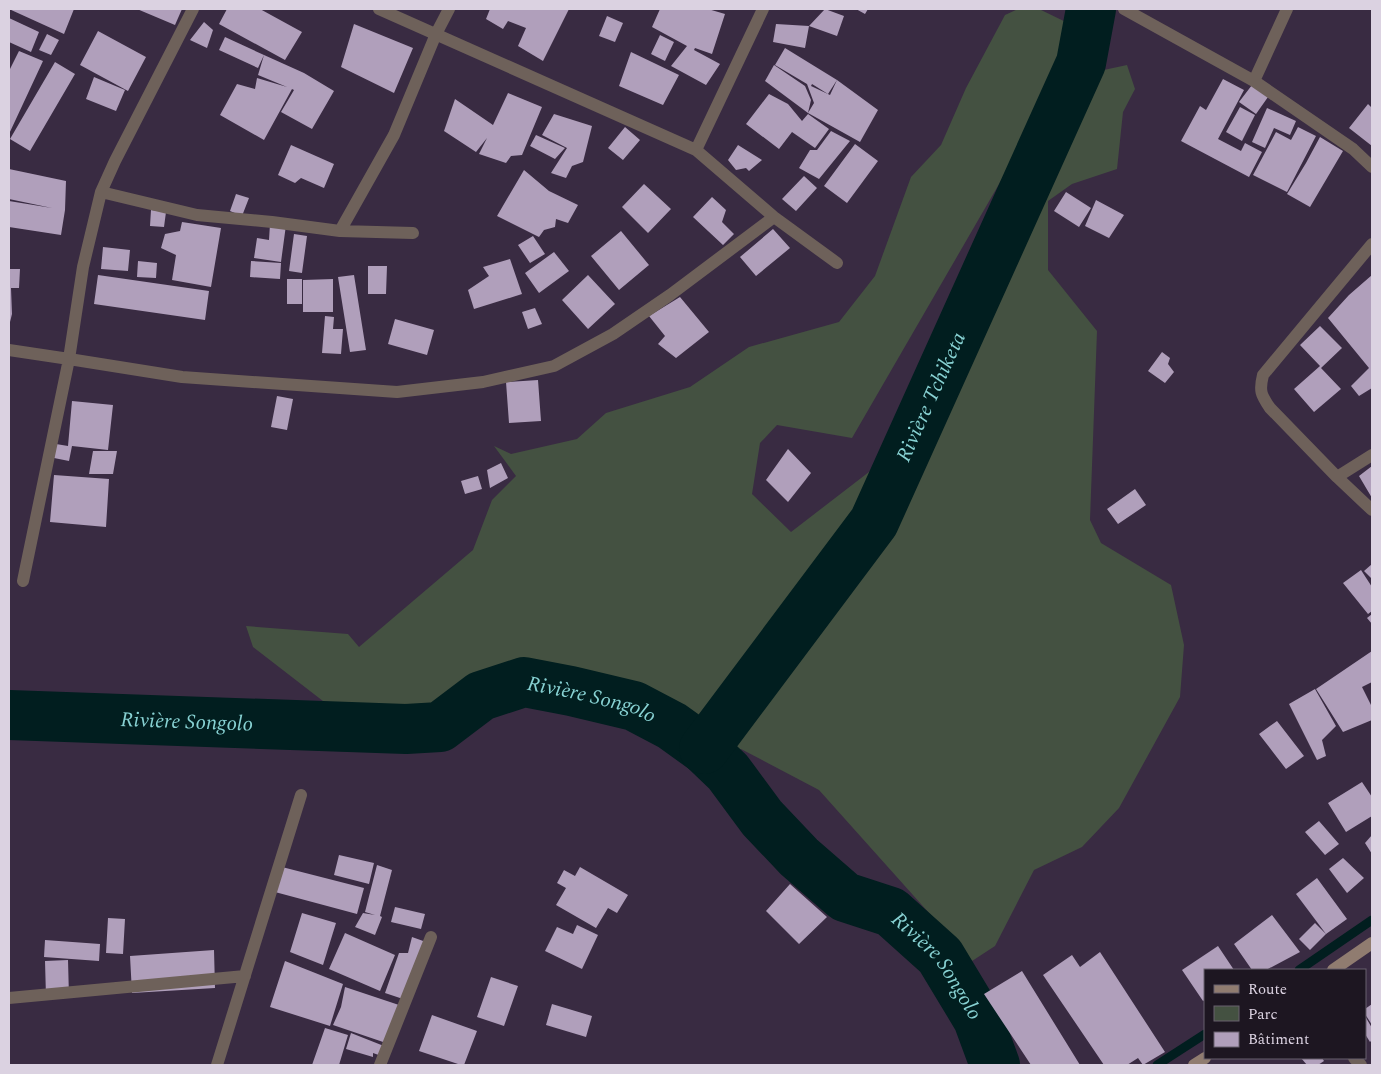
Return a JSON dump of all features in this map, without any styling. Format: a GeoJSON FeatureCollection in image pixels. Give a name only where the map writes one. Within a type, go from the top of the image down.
{"type":"FeatureCollection","features":[{"type":"Feature","properties":{"kind":"main road"},"geometry":{"type":"LineString","coordinates":[[1334,969],[1372,943]]}},
{"type":"Feature","properties":{"kind":"street"},"geometry":{"type":"LineString","coordinates":[[23,581],[69,359],[83,267],[101,192],[114,162],[193,9]]}},
{"type":"Feature","properties":{"kind":"street"},"geometry":{"type":"LineString","coordinates":[[379,9],[696,150],[774,217],[837,263]]}},
{"type":"Feature","properties":{"kind":"street"},"geometry":{"type":"LineString","coordinates":[[340,231],[394,136],[436,34],[449,9]]}},
{"type":"Feature","properties":{"kind":"street"},"geometry":{"type":"LineString","coordinates":[[696,150],[763,9]]}},
{"type":"Feature","properties":{"kind":"street"},"geometry":{"type":"LineString","coordinates":[[1124,9],[1254,81],[1353,149],[1372,166]]}},
{"type":"Feature","properties":{"kind":"street"},"geometry":{"type":"LineString","coordinates":[[1254,81],[1287,9]]}},
{"type":"Feature","properties":{"kind":"street"},"geometry":{"type":"LineString","coordinates":[[101,192],[198,215],[340,231],[413,233]]}},
{"type":"Feature","properties":{"kind":"street"},"geometry":{"type":"LineString","coordinates":[[9,350],[182,377],[397,392],[483,382],[554,366],[613,334],[670,296],[774,217]]}},
{"type":"Feature","properties":{"kind":"street"},"geometry":{"type":"LineString","coordinates":[[1372,244],[1263,375],[1260,386],[1261,395],[1270,408],[1372,510]]}},
{"type":"Feature","properties":{"kind":"street"},"geometry":{"type":"LineString","coordinates":[[1337,477],[1372,455]]}},
{"type":"Feature","properties":{"kind":"street"},"geometry":{"type":"LineString","coordinates":[[217,1065],[300,795]]}},
{"type":"Feature","properties":{"kind":"street"},"geometry":{"type":"LineString","coordinates":[[380,1065],[431,937]]}},
{"type":"Feature","properties":{"kind":"street"},"geometry":{"type":"LineString","coordinates":[[9,998],[245,976]]}},
{"type":"Feature","properties":{"kind":"green space"},"geometry":{"type":"Polygon","coordinates":[[[1018,9],[1039,9],[1074,26],[1028,134],[852,438],[777,425],[760,443],[752,494],[791,532],[904,445],[927,379],[973,307],[1052,140],[1099,71],[1127,65],[1135,89],[1123,112],[1117,169],[1072,184],[1048,201],[1048,270],[1097,331],[1090,520],[1101,543],[1171,585],[1184,645],[1180,697],[1119,808],[1082,847],[1034,870],[995,946],[972,961],[819,790],[741,749],[723,768],[666,727],[597,704],[538,690],[473,700],[425,732],[363,728],[354,725],[253,647],[246,626],[348,634],[359,647],[473,550],[492,500],[516,476],[494,446],[511,454],[577,439],[606,413],[690,387],[749,347],[839,322],[875,276],[911,177],[941,145],[966,88],[1005,15],[1018,9]]]}},
{"type":"Feature","properties":{"kind":"building"},"geometry":{"type":"Polygon","coordinates":[[[9,9],[74,9],[64,34],[9,9]]]}},
{"type":"Feature","properties":{"kind":"building"},"geometry":{"type":"Polygon","coordinates":[[[137,9],[182,9],[175,25],[137,9]]]}},
{"type":"Feature","properties":{"kind":"building"},"geometry":{"type":"Polygon","coordinates":[[[227,9],[260,9],[302,32],[285,60],[219,24],[227,9]]]}},
{"type":"Feature","properties":{"kind":"building"},"geometry":{"type":"Polygon","coordinates":[[[490,9],[569,9],[543,61],[518,46],[526,28],[508,21],[503,29],[486,19],[490,9]]]}},
{"type":"Feature","properties":{"kind":"building"},"geometry":{"type":"Polygon","coordinates":[[[660,9],[708,9],[725,14],[712,54],[695,48],[694,50],[720,64],[706,85],[671,66],[687,46],[652,27],[660,9]]]}},
{"type":"Feature","properties":{"kind":"building"},"geometry":{"type":"Polygon","coordinates":[[[825,9],[844,16],[837,36],[809,26],[825,9]]]}},
{"type":"Feature","properties":{"kind":"building"},"geometry":{"type":"Polygon","coordinates":[[[856,9],[868,9],[865,14],[856,9]]]}},
{"type":"Feature","properties":{"kind":"building"},"geometry":{"type":"Polygon","coordinates":[[[607,16],[623,23],[615,42],[599,36],[607,16]]]}},
{"type":"Feature","properties":{"kind":"building"},"geometry":{"type":"Polygon","coordinates":[[[9,18],[39,32],[31,52],[9,42],[9,18]]]}},
{"type":"Feature","properties":{"kind":"building"},"geometry":{"type":"Polygon","coordinates":[[[204,22],[213,30],[207,48],[190,40],[204,22]]]}},
{"type":"Feature","properties":{"kind":"building"},"geometry":{"type":"Polygon","coordinates":[[[354,24],[413,48],[394,93],[341,67],[354,24]]]}},
{"type":"Feature","properties":{"kind":"building"},"geometry":{"type":"Polygon","coordinates":[[[776,24],[809,26],[805,48],[773,42],[776,24]]]}},
{"type":"Feature","properties":{"kind":"building"},"geometry":{"type":"Polygon","coordinates":[[[98,31],[146,57],[128,91],[80,65],[98,31]]]}},
{"type":"Feature","properties":{"kind":"building"},"geometry":{"type":"Polygon","coordinates":[[[47,34],[59,40],[51,55],[39,50],[47,34]]]}},
{"type":"Feature","properties":{"kind":"building"},"geometry":{"type":"Polygon","coordinates":[[[660,35],[674,42],[665,61],[651,54],[660,35]]]}},
{"type":"Feature","properties":{"kind":"building"},"geometry":{"type":"Polygon","coordinates":[[[225,37],[264,55],[258,68],[219,50],[225,37]]]}},
{"type":"Feature","properties":{"kind":"building"},"geometry":{"type":"Polygon","coordinates":[[[785,48],[837,80],[878,110],[860,142],[808,113],[814,103],[807,84],[775,65],[785,48]],[[837,80],[828,94],[812,84],[811,86],[830,95],[837,80]]]}},
{"type":"Feature","properties":{"kind":"building"},"geometry":{"type":"Polygon","coordinates":[[[19,51],[43,61],[9,134],[9,71],[19,51]]]}},
{"type":"Feature","properties":{"kind":"building"},"geometry":{"type":"Polygon","coordinates":[[[631,52],[679,75],[663,105],[619,86],[631,52]]]}},
{"type":"Feature","properties":{"kind":"building"},"geometry":{"type":"Polygon","coordinates":[[[264,55],[304,73],[334,91],[312,129],[281,112],[294,90],[292,89],[264,140],[220,115],[237,84],[255,89],[257,78],[287,87],[258,75],[264,55]]]}},
{"type":"Feature","properties":{"kind":"building"},"geometry":{"type":"Polygon","coordinates":[[[55,62],[75,74],[30,151],[10,139],[55,62]]]}},
{"type":"Feature","properties":{"kind":"building"},"geometry":{"type":"Polygon","coordinates":[[[774,65],[805,86],[811,100],[808,113],[765,81],[774,65]]]}},
{"type":"Feature","properties":{"kind":"building"},"geometry":{"type":"Polygon","coordinates":[[[94,77],[125,90],[116,111],[86,99],[94,77]]]}},
{"type":"Feature","properties":{"kind":"building"},"geometry":{"type":"Polygon","coordinates":[[[1223,79],[1244,90],[1218,139],[1241,151],[1245,143],[1262,152],[1249,177],[1181,141],[1200,106],[1206,110],[1223,79]]]}},
{"type":"Feature","properties":{"kind":"building"},"geometry":{"type":"Polygon","coordinates":[[[1252,85],[1268,97],[1256,114],[1239,102],[1252,85]]]}},
{"type":"Feature","properties":{"kind":"building"},"geometry":{"type":"Polygon","coordinates":[[[508,93],[542,107],[522,155],[511,156],[506,163],[479,154],[487,138],[476,152],[444,131],[455,99],[493,125],[508,93]]]}},
{"type":"Feature","properties":{"kind":"building"},"geometry":{"type":"Polygon","coordinates":[[[769,94],[788,104],[802,121],[808,114],[829,129],[815,148],[792,132],[779,149],[746,124],[769,94]]]}},
{"type":"Feature","properties":{"kind":"building"},"geometry":{"type":"Polygon","coordinates":[[[1368,104],[1372,108],[1372,146],[1349,128],[1368,104]]]}},
{"type":"Feature","properties":{"kind":"building"},"geometry":{"type":"Polygon","coordinates":[[[1240,107],[1255,115],[1242,141],[1226,132],[1240,107]]]}},
{"type":"Feature","properties":{"kind":"building"},"geometry":{"type":"Polygon","coordinates":[[[1267,108],[1296,121],[1290,135],[1274,128],[1265,148],[1252,142],[1267,108]]]}},
{"type":"Feature","properties":{"kind":"building"},"geometry":{"type":"Polygon","coordinates":[[[554,114],[592,126],[583,162],[572,166],[566,178],[551,173],[567,148],[542,135],[554,114]]]}},
{"type":"Feature","properties":{"kind":"building"},"geometry":{"type":"Polygon","coordinates":[[[625,127],[640,140],[623,160],[608,148],[625,127]]]}},
{"type":"Feature","properties":{"kind":"building"},"geometry":{"type":"Polygon","coordinates":[[[1298,127],[1316,136],[1287,192],[1253,175],[1276,132],[1291,140],[1298,127]]]}},
{"type":"Feature","properties":{"kind":"building"},"geometry":{"type":"Polygon","coordinates":[[[831,131],[850,141],[819,179],[799,168],[810,150],[817,150],[831,131]]]}},
{"type":"Feature","properties":{"kind":"building"},"geometry":{"type":"Polygon","coordinates":[[[536,135],[565,148],[555,159],[530,146],[536,135]]]}},
{"type":"Feature","properties":{"kind":"building"},"geometry":{"type":"Polygon","coordinates":[[[1320,137],[1343,151],[1310,207],[1287,194],[1320,137]]]}},
{"type":"Feature","properties":{"kind":"building"},"geometry":{"type":"Polygon","coordinates":[[[855,144],[878,161],[847,203],[824,186],[855,144]]]}},
{"type":"Feature","properties":{"kind":"building"},"geometry":{"type":"Polygon","coordinates":[[[291,145],[334,164],[324,188],[301,178],[295,183],[278,175],[291,145]]]}},
{"type":"Feature","properties":{"kind":"building"},"geometry":{"type":"Polygon","coordinates":[[[738,145],[762,160],[749,171],[746,168],[736,170],[728,160],[738,145]]]}},
{"type":"Feature","properties":{"kind":"building"},"geometry":{"type":"Polygon","coordinates":[[[9,169],[66,181],[65,210],[61,235],[9,227],[9,201],[52,208],[9,199],[9,169]]]}},
{"type":"Feature","properties":{"kind":"building"},"geometry":{"type":"Polygon","coordinates":[[[524,170],[549,191],[578,205],[568,223],[556,219],[555,227],[544,230],[539,237],[497,216],[524,170]]]}},
{"type":"Feature","properties":{"kind":"building"},"geometry":{"type":"Polygon","coordinates":[[[804,176],[817,188],[796,211],[782,199],[804,176]]]}},
{"type":"Feature","properties":{"kind":"building"},"geometry":{"type":"Polygon","coordinates":[[[644,184],[671,209],[648,233],[622,207],[644,184]]]}},
{"type":"Feature","properties":{"kind":"building"},"geometry":{"type":"Polygon","coordinates":[[[1066,192],[1091,208],[1079,227],[1054,211],[1066,192]]]}},
{"type":"Feature","properties":{"kind":"building"},"geometry":{"type":"Polygon","coordinates":[[[236,194],[249,198],[242,216],[230,211],[236,194]]]}},
{"type":"Feature","properties":{"kind":"building"},"geometry":{"type":"Polygon","coordinates":[[[712,197],[726,210],[722,222],[734,234],[723,245],[693,217],[712,197]]]}},
{"type":"Feature","properties":{"kind":"building"},"geometry":{"type":"Polygon","coordinates":[[[1096,200],[1124,215],[1109,238],[1085,226],[1096,200]]]}},
{"type":"Feature","properties":{"kind":"building"},"geometry":{"type":"Polygon","coordinates":[[[151,210],[166,212],[164,227],[150,226],[151,210]]]}},
{"type":"Feature","properties":{"kind":"building"},"geometry":{"type":"Polygon","coordinates":[[[182,222],[221,228],[211,287],[172,280],[176,255],[161,248],[165,234],[180,231],[182,222]]]}},
{"type":"Feature","properties":{"kind":"building"},"geometry":{"type":"Polygon","coordinates":[[[270,224],[286,225],[281,262],[254,258],[257,238],[269,240],[270,224]]]}},
{"type":"Feature","properties":{"kind":"building"},"geometry":{"type":"Polygon","coordinates":[[[773,229],[790,248],[756,276],[740,257],[773,229]]]}},
{"type":"Feature","properties":{"kind":"building"},"geometry":{"type":"Polygon","coordinates":[[[621,231],[649,265],[619,290],[591,256],[621,231]]]}},
{"type":"Feature","properties":{"kind":"building"},"geometry":{"type":"Polygon","coordinates":[[[294,234],[307,236],[302,273],[289,271],[294,234]]]}},
{"type":"Feature","properties":{"kind":"building"},"geometry":{"type":"Polygon","coordinates":[[[533,236],[545,254],[530,263],[518,245],[533,236]]]}},
{"type":"Feature","properties":{"kind":"building"},"geometry":{"type":"Polygon","coordinates":[[[103,247],[130,250],[128,271],[101,269],[103,247]]]}},
{"type":"Feature","properties":{"kind":"building"},"geometry":{"type":"Polygon","coordinates":[[[554,252],[569,271],[539,293],[525,273],[554,252]]]}},
{"type":"Feature","properties":{"kind":"building"},"geometry":{"type":"Polygon","coordinates":[[[510,259],[522,294],[474,309],[468,290],[489,276],[483,267],[510,259]]]}},
{"type":"Feature","properties":{"kind":"building"},"geometry":{"type":"Polygon","coordinates":[[[138,261],[157,263],[156,278],[137,277],[138,261]]]}},
{"type":"Feature","properties":{"kind":"building"},"geometry":{"type":"Polygon","coordinates":[[[251,261],[281,263],[280,279],[250,277],[251,261]]]}},
{"type":"Feature","properties":{"kind":"building"},"geometry":{"type":"Polygon","coordinates":[[[368,266],[387,266],[386,294],[368,294],[368,266]]]}},
{"type":"Feature","properties":{"kind":"building"},"geometry":{"type":"Polygon","coordinates":[[[9,269],[20,269],[19,288],[11,288],[12,314],[10,322],[9,321],[9,269]]]}},
{"type":"Feature","properties":{"kind":"building"},"geometry":{"type":"Polygon","coordinates":[[[98,275],[209,291],[205,320],[94,304],[98,275]]]}},
{"type":"Feature","properties":{"kind":"building"},"geometry":{"type":"Polygon","coordinates":[[[354,275],[366,350],[350,352],[338,277],[354,275]]]}},
{"type":"Feature","properties":{"kind":"building"},"geometry":{"type":"Polygon","coordinates":[[[588,275],[615,304],[588,329],[562,300],[588,275]]]}},
{"type":"Feature","properties":{"kind":"building"},"geometry":{"type":"Polygon","coordinates":[[[1372,275],[1372,388],[1359,396],[1351,386],[1369,368],[1328,318],[1349,295],[1372,275]]]}},
{"type":"Feature","properties":{"kind":"building"},"geometry":{"type":"Polygon","coordinates":[[[287,279],[302,279],[302,304],[287,304],[287,279]]]}},
{"type":"Feature","properties":{"kind":"building"},"geometry":{"type":"Polygon","coordinates":[[[333,279],[333,312],[303,312],[303,280],[333,279]]]}},
{"type":"Feature","properties":{"kind":"building"},"geometry":{"type":"Polygon","coordinates":[[[680,297],[709,332],[676,358],[658,344],[665,336],[649,316],[680,297]]]}},
{"type":"Feature","properties":{"kind":"building"},"geometry":{"type":"Polygon","coordinates":[[[535,308],[542,324],[528,329],[522,312],[535,308]]]}},
{"type":"Feature","properties":{"kind":"building"},"geometry":{"type":"Polygon","coordinates":[[[325,316],[334,317],[333,329],[343,329],[341,354],[322,353],[325,316]]]}},
{"type":"Feature","properties":{"kind":"building"},"geometry":{"type":"Polygon","coordinates":[[[395,319],[434,330],[427,355],[388,344],[395,319]]]}},
{"type":"Feature","properties":{"kind":"building"},"geometry":{"type":"Polygon","coordinates":[[[1320,326],[1342,348],[1321,368],[1341,389],[1314,412],[1294,389],[1320,366],[1300,345],[1320,326]]]}},
{"type":"Feature","properties":{"kind":"building"},"geometry":{"type":"Polygon","coordinates":[[[1162,352],[1170,358],[1168,364],[1174,372],[1165,383],[1148,371],[1162,352]]]}},
{"type":"Feature","properties":{"kind":"building"},"geometry":{"type":"Polygon","coordinates":[[[538,380],[541,421],[509,423],[506,382],[538,380]]]}},
{"type":"Feature","properties":{"kind":"building"},"geometry":{"type":"Polygon","coordinates":[[[277,396],[293,399],[287,430],[271,427],[277,396]]]}},
{"type":"Feature","properties":{"kind":"building"},"geometry":{"type":"Polygon","coordinates":[[[72,401],[113,405],[108,450],[72,446],[69,461],[54,458],[56,444],[68,446],[72,401]]]}},
{"type":"Feature","properties":{"kind":"building"},"geometry":{"type":"Polygon","coordinates":[[[788,449],[811,473],[788,502],[766,480],[788,449]]]}},
{"type":"Feature","properties":{"kind":"building"},"geometry":{"type":"Polygon","coordinates":[[[93,451],[117,451],[113,474],[89,474],[93,451]]]}},
{"type":"Feature","properties":{"kind":"building"},"geometry":{"type":"Polygon","coordinates":[[[501,463],[508,478],[490,488],[487,470],[501,463]]]}},
{"type":"Feature","properties":{"kind":"building"},"geometry":{"type":"Polygon","coordinates":[[[1372,466],[1372,498],[1359,476],[1372,466]]]}},
{"type":"Feature","properties":{"kind":"building"},"geometry":{"type":"Polygon","coordinates":[[[54,475],[109,479],[106,527],[50,522],[54,475]]]}},
{"type":"Feature","properties":{"kind":"building"},"geometry":{"type":"Polygon","coordinates":[[[478,476],[482,489],[465,494],[461,481],[478,476]]]}},
{"type":"Feature","properties":{"kind":"building"},"geometry":{"type":"Polygon","coordinates":[[[1135,489],[1146,505],[1118,524],[1107,509],[1135,489]]]}},
{"type":"Feature","properties":{"kind":"building"},"geometry":{"type":"Polygon","coordinates":[[[1372,564],[1372,579],[1364,571],[1372,564]]]}},
{"type":"Feature","properties":{"kind":"building"},"geometry":{"type":"Polygon","coordinates":[[[1361,570],[1372,587],[1372,611],[1368,614],[1343,583],[1361,570]]]}},
{"type":"Feature","properties":{"kind":"building"},"geometry":{"type":"Polygon","coordinates":[[[1372,614],[1372,624],[1367,618],[1372,614]]]}},
{"type":"Feature","properties":{"kind":"building"},"geometry":{"type":"Polygon","coordinates":[[[1372,651],[1372,682],[1362,687],[1372,707],[1372,720],[1343,732],[1316,689],[1372,651]]]}},
{"type":"Feature","properties":{"kind":"building"},"geometry":{"type":"Polygon","coordinates":[[[1315,689],[1336,726],[1322,740],[1326,756],[1317,760],[1289,704],[1315,689]]]}},
{"type":"Feature","properties":{"kind":"building"},"geometry":{"type":"Polygon","coordinates":[[[1277,721],[1304,756],[1286,769],[1259,734],[1277,721]]]}},
{"type":"Feature","properties":{"kind":"building"},"geometry":{"type":"Polygon","coordinates":[[[1362,782],[1372,797],[1372,816],[1346,832],[1328,803],[1362,782]]]}},
{"type":"Feature","properties":{"kind":"building"},"geometry":{"type":"Polygon","coordinates":[[[1319,821],[1339,844],[1325,855],[1305,832],[1319,821]]]}},
{"type":"Feature","properties":{"kind":"building"},"geometry":{"type":"Polygon","coordinates":[[[1372,835],[1372,854],[1365,843],[1372,835]]]}},
{"type":"Feature","properties":{"kind":"building"},"geometry":{"type":"Polygon","coordinates":[[[339,855],[374,863],[369,884],[334,875],[339,855]]]}},
{"type":"Feature","properties":{"kind":"building"},"geometry":{"type":"Polygon","coordinates":[[[1343,858],[1364,878],[1347,893],[1329,869],[1343,858]]]}},
{"type":"Feature","properties":{"kind":"building"},"geometry":{"type":"Polygon","coordinates":[[[377,865],[392,870],[380,916],[382,917],[375,935],[355,927],[363,913],[375,915],[365,912],[377,865]]]}},
{"type":"Feature","properties":{"kind":"building"},"geometry":{"type":"Polygon","coordinates":[[[282,867],[364,888],[357,914],[275,892],[282,867]]]}},
{"type":"Feature","properties":{"kind":"building"},"geometry":{"type":"Polygon","coordinates":[[[580,867],[628,895],[617,913],[608,908],[596,928],[556,905],[566,888],[557,883],[564,870],[575,876],[580,867]]]}},
{"type":"Feature","properties":{"kind":"building"},"geometry":{"type":"Polygon","coordinates":[[[1317,878],[1347,919],[1326,934],[1296,894],[1317,878]]]}},
{"type":"Feature","properties":{"kind":"building"},"geometry":{"type":"Polygon","coordinates":[[[790,884],[827,917],[799,944],[766,911],[790,884]]]}},
{"type":"Feature","properties":{"kind":"building"},"geometry":{"type":"Polygon","coordinates":[[[395,907],[425,914],[421,929],[391,922],[395,907]]]}},
{"type":"Feature","properties":{"kind":"building"},"geometry":{"type":"Polygon","coordinates":[[[302,913],[336,923],[323,965],[290,952],[302,913]]]}},
{"type":"Feature","properties":{"kind":"building"},"geometry":{"type":"Polygon","coordinates":[[[1272,915],[1300,952],[1268,969],[1251,969],[1234,944],[1272,915]]]}},
{"type":"Feature","properties":{"kind":"building"},"geometry":{"type":"Polygon","coordinates":[[[108,918],[125,919],[123,954],[106,953],[108,918]]]}},
{"type":"Feature","properties":{"kind":"building"},"geometry":{"type":"Polygon","coordinates":[[[1315,923],[1326,934],[1310,950],[1299,939],[1315,923]]]}},
{"type":"Feature","properties":{"kind":"building"},"geometry":{"type":"Polygon","coordinates":[[[577,925],[598,935],[582,969],[545,951],[557,927],[573,934],[577,925]]]}},
{"type":"Feature","properties":{"kind":"building"},"geometry":{"type":"Polygon","coordinates":[[[345,933],[395,955],[380,991],[329,969],[345,933]]]}},
{"type":"Feature","properties":{"kind":"building"},"geometry":{"type":"Polygon","coordinates":[[[412,937],[426,942],[406,1000],[385,993],[399,953],[408,953],[412,937]]]}},
{"type":"Feature","properties":{"kind":"building"},"geometry":{"type":"Polygon","coordinates":[[[45,940],[100,944],[99,961],[44,957],[45,940]]]}},
{"type":"Feature","properties":{"kind":"building"},"geometry":{"type":"Polygon","coordinates":[[[1218,946],[1233,969],[1204,969],[1203,1001],[1182,970],[1218,946]]]}},
{"type":"Feature","properties":{"kind":"building"},"geometry":{"type":"Polygon","coordinates":[[[214,950],[215,988],[132,993],[130,956],[214,950]]]}},
{"type":"Feature","properties":{"kind":"building"},"geometry":{"type":"Polygon","coordinates":[[[1100,952],[1165,1052],[1143,1065],[1138,1058],[1127,1065],[1104,1065],[1043,975],[1072,955],[1080,967],[1100,952]]]}},
{"type":"Feature","properties":{"kind":"building"},"geometry":{"type":"Polygon","coordinates":[[[68,960],[69,997],[46,997],[45,961],[68,960]]]}},
{"type":"Feature","properties":{"kind":"building"},"geometry":{"type":"Polygon","coordinates":[[[285,961],[343,984],[330,1026],[270,1007],[285,961]]]}},
{"type":"Feature","properties":{"kind":"building"},"geometry":{"type":"Polygon","coordinates":[[[1022,971],[1080,1065],[1031,1065],[984,994],[1022,971]]]}},
{"type":"Feature","properties":{"kind":"building"},"geometry":{"type":"Polygon","coordinates":[[[491,977],[518,986],[504,1026],[477,1017],[491,977]]]}},
{"type":"Feature","properties":{"kind":"building"},"geometry":{"type":"Polygon","coordinates":[[[345,987],[402,1006],[389,1044],[333,1025],[341,1007],[345,987]]]}},
{"type":"Feature","properties":{"kind":"building"},"geometry":{"type":"Polygon","coordinates":[[[552,1004],[592,1016],[586,1037],[546,1025],[552,1004]]]}},
{"type":"Feature","properties":{"kind":"building"},"geometry":{"type":"Polygon","coordinates":[[[1372,1004],[1372,1025],[1366,1016],[1366,1008],[1372,1004]]]}},
{"type":"Feature","properties":{"kind":"building"},"geometry":{"type":"Polygon","coordinates":[[[432,1015],[477,1031],[464,1065],[419,1051],[432,1015]]]}},
{"type":"Feature","properties":{"kind":"building"},"geometry":{"type":"Polygon","coordinates":[[[1366,1018],[1372,1028],[1372,1040],[1370,1042],[1366,1036],[1366,1018]]]}},
{"type":"Feature","properties":{"kind":"building"},"geometry":{"type":"Polygon","coordinates":[[[325,1028],[348,1035],[339,1065],[312,1065],[325,1028]]]}},
{"type":"Feature","properties":{"kind":"building"},"geometry":{"type":"Polygon","coordinates":[[[351,1033],[389,1048],[387,1058],[373,1053],[373,1057],[346,1049],[351,1033]]]}},
{"type":"Feature","properties":{"kind":"building"},"geometry":{"type":"Polygon","coordinates":[[[1302,1059],[1323,1059],[1324,1061],[1318,1065],[1307,1065],[1302,1059]]]}},
{"type":"Feature","properties":{"kind":"waterway","name":"Rivière Tchiketa"},"geometry":{"type":"LineString","coordinates":[[704,749],[874,522],[1081,63],[1091,9]]}},
{"type":"Feature","properties":{"kind":"waterway","name":"Rivière Songolo"},"geometry":{"type":"LineString","coordinates":[[9,715],[406,729],[440,727],[481,696],[524,682],[634,706],[672,726],[704,749],[728,772],[762,818],[799,857],[845,897],[891,912],[940,956],[978,1019],[995,1065]]}},
{"type":"Feature","properties":{"kind":"waterway"},"geometry":{"type":"LineString","coordinates":[[1300,969],[1372,920]]}},
{"type":"Feature","properties":{"kind":"waterway"},"geometry":{"type":"LineString","coordinates":[[1157,1065],[1204,1035]]}}]}
